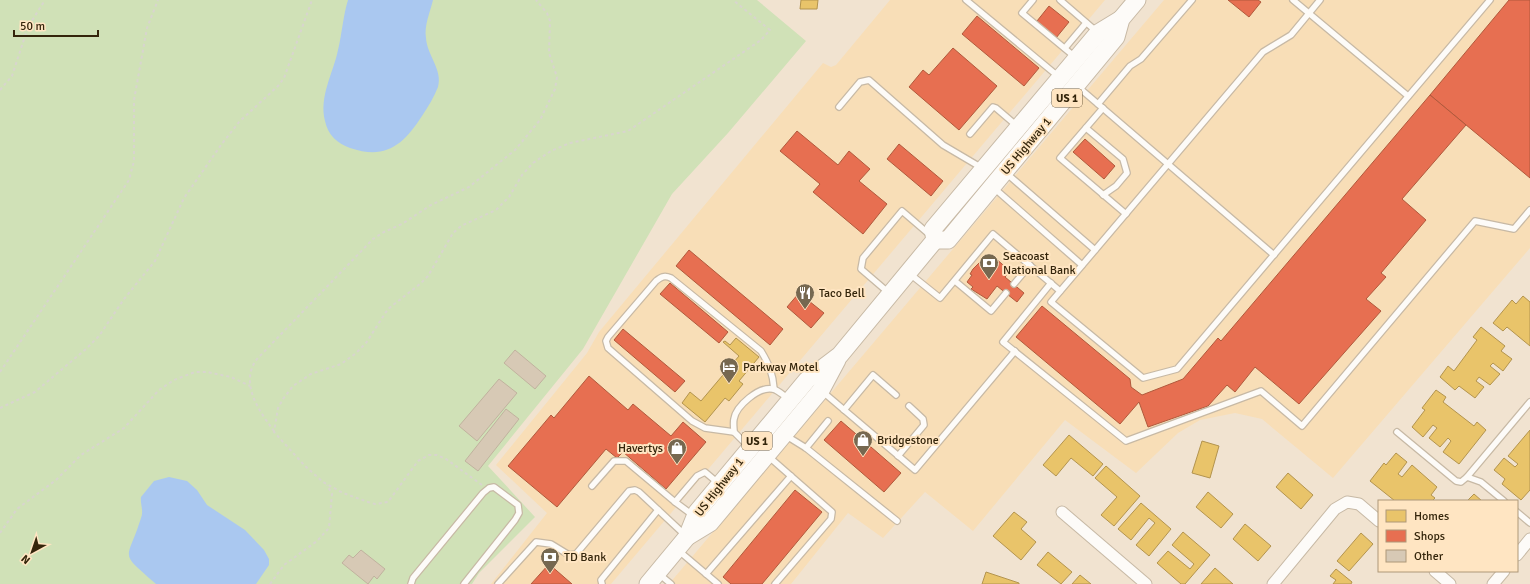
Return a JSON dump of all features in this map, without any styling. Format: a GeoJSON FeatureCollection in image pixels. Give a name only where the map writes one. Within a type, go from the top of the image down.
{"type":"FeatureCollection","features":[{"type":"Feature","properties":{"kind":"main road","name":"US Highway 1"},"geometry":{"type":"LineString","coordinates":[[682,543],[710,523],[821,390],[840,355],[935,240],[933,229],[1077,86],[1116,37],[1121,19],[1137,0]]}},
{"type":"Feature","properties":{"kind":"main road","name":"US Highway 1"},"geometry":{"type":"LineString","coordinates":[[935,240],[948,240],[992,187],[995,167],[1019,128],[1060,78],[1071,53],[1092,28],[1121,19]]}},
{"type":"Feature","properties":{"kind":"main road","name":"US Highway 1"},"geometry":{"type":"LineString","coordinates":[[653,578],[682,543],[695,516],[720,484],[808,380],[840,355]]}},
{"type":"Feature","properties":{"kind":"street"},"geometry":{"type":"LineString","coordinates":[[1273,584],[1335,509],[1347,502],[1359,504],[1378,520]]}},
{"type":"Feature","properties":{"kind":"street"},"geometry":{"type":"LineString","coordinates":[[1062,512],[1146,584]]}},
{"type":"Feature","properties":{"kind":"street"},"geometry":{"type":"LineString","coordinates":[[1518,554],[1530,539]]}},
{"type":"Feature","properties":{"kind":"street"},"geometry":{"type":"LineString","coordinates":[[1437,572],[1450,584]]}},
{"type":"Feature","properties":{"kind":"street"},"geometry":{"type":"LineString","coordinates":[[1493,584],[1503,572]]}},
{"type":"Feature","properties":{"kind":"lane"},"geometry":{"type":"LineString","coordinates":[[966,0],[1060,78]]}},
{"type":"Feature","properties":{"kind":"lane"},"geometry":{"type":"LineString","coordinates":[[1033,0],[1022,13],[1071,53]]}},
{"type":"Feature","properties":{"kind":"lane"},"geometry":{"type":"LineString","coordinates":[[1060,0],[1092,28]]}},
{"type":"Feature","properties":{"kind":"lane"},"geometry":{"type":"LineString","coordinates":[[1126,214],[1060,158],[1086,128],[1100,106],[1130,66],[1142,59],[1192,0]]}},
{"type":"Feature","properties":{"kind":"lane"},"geometry":{"type":"LineString","coordinates":[[1293,0],[1408,96]]}},
{"type":"Feature","properties":{"kind":"lane"},"geometry":{"type":"LineString","coordinates":[[1320,0],[1291,35],[1263,52],[1051,302],[1143,378],[1177,370],[1490,0]]}},
{"type":"Feature","properties":{"kind":"lane"},"geometry":{"type":"LineString","coordinates":[[839,107],[860,82],[868,80],[943,145],[970,159],[995,167],[1095,250]]}},
{"type":"Feature","properties":{"kind":"lane"},"geometry":{"type":"LineString","coordinates":[[1077,86],[1274,255]]}},
{"type":"Feature","properties":{"kind":"lane"},"geometry":{"type":"LineString","coordinates":[[970,134],[993,108],[996,108],[1019,128]]}},
{"type":"Feature","properties":{"kind":"lane"},"geometry":{"type":"LineString","coordinates":[[1086,128],[1123,159],[1127,173],[1116,186],[1103,196]]}},
{"type":"Feature","properties":{"kind":"lane"},"geometry":{"type":"LineString","coordinates":[[992,187],[1082,265]]}},
{"type":"Feature","properties":{"kind":"lane"},"geometry":{"type":"LineString","coordinates":[[1052,284],[1003,342],[1126,441],[1261,391],[1302,426],[1475,221],[1514,229],[1530,210]]}},
{"type":"Feature","properties":{"kind":"lane"},"geometry":{"type":"LineString","coordinates":[[890,294],[861,269],[863,258],[902,211],[935,240]]}},
{"type":"Feature","properties":{"kind":"lane"},"geometry":{"type":"LineString","coordinates":[[908,273],[940,298],[993,234],[1060,291]]}},
{"type":"Feature","properties":{"kind":"lane"},"geometry":{"type":"LineString","coordinates":[[1014,284],[1030,265]]}},
{"type":"Feature","properties":{"kind":"lane"},"geometry":{"type":"LineString","coordinates":[[750,449],[734,432],[705,428],[692,421],[608,348],[606,342],[608,337],[656,281],[666,276],[671,278],[761,351],[773,373],[774,389]]}},
{"type":"Feature","properties":{"kind":"lane"},"geometry":{"type":"LineString","coordinates":[[955,281],[991,311],[1006,293]]}},
{"type":"Feature","properties":{"kind":"lane"},"geometry":{"type":"LineString","coordinates":[[821,390],[915,470],[1015,351]]}},
{"type":"Feature","properties":{"kind":"lane"},"geometry":{"type":"LineString","coordinates":[[844,410],[873,376],[896,395]]}},
{"type":"Feature","properties":{"kind":"lane"},"geometry":{"type":"LineString","coordinates":[[734,432],[734,418],[743,404],[757,391],[774,389],[791,400]]}},
{"type":"Feature","properties":{"kind":"lane"},"geometry":{"type":"LineString","coordinates":[[1397,432],[1456,481],[1461,482],[1467,477],[1530,402]]}},
{"type":"Feature","properties":{"kind":"lane"},"geometry":{"type":"LineString","coordinates":[[898,456],[924,425],[923,418],[909,406]]}},
{"type":"Feature","properties":{"kind":"lane"},"geometry":{"type":"LineString","coordinates":[[806,448],[828,421]]}},
{"type":"Feature","properties":{"kind":"lane"},"geometry":{"type":"LineString","coordinates":[[784,434],[806,448],[897,521]]}},
{"type":"Feature","properties":{"kind":"lane"},"geometry":{"type":"LineString","coordinates":[[767,455],[832,512],[831,519],[775,584]]}},
{"type":"Feature","properties":{"kind":"lane"},"geometry":{"type":"LineString","coordinates":[[592,486],[614,461],[626,461],[675,502],[695,516]]}},
{"type":"Feature","properties":{"kind":"lane"},"geometry":{"type":"LineString","coordinates":[[675,502],[697,476],[705,472],[720,484]]}},
{"type":"Feature","properties":{"kind":"lane"},"geometry":{"type":"LineString","coordinates":[[706,574],[791,476]]}},
{"type":"Feature","properties":{"kind":"lane"},"geometry":{"type":"LineString","coordinates":[[1467,477],[1481,482],[1503,500]]}},
{"type":"Feature","properties":{"kind":"lane"},"geometry":{"type":"LineString","coordinates":[[411,584],[413,578],[487,490],[494,487],[518,506],[519,513],[464,584]]}},
{"type":"Feature","properties":{"kind":"lane"},"geometry":{"type":"LineString","coordinates":[[498,584],[536,542],[551,544],[569,555],[576,554],[629,491],[635,490],[658,510],[706,574],[718,584]]}},
{"type":"Feature","properties":{"kind":"lane"},"geometry":{"type":"LineString","coordinates":[[602,584],[601,580],[658,510]]}},
{"type":"Feature","properties":{"kind":"lane"},"geometry":{"type":"LineString","coordinates":[[1518,513],[1530,523]]}},
{"type":"Feature","properties":{"kind":"lane"},"geometry":{"type":"LineString","coordinates":[[653,578],[671,584]]}},
{"type":"Feature","properties":{"kind":"path"},"geometry":{"type":"LineString","coordinates":[[0,90],[12,76],[28,27],[45,0]]}},
{"type":"Feature","properties":{"kind":"path"},"geometry":{"type":"LineString","coordinates":[[0,372],[129,180],[134,161],[134,100],[147,28],[158,0]]}},
{"type":"Feature","properties":{"kind":"path"},"geometry":{"type":"LineString","coordinates":[[0,408],[35,392],[86,349],[99,336],[124,300],[155,261],[184,198],[221,145],[239,122],[278,86],[284,78],[312,0]]}},
{"type":"Feature","properties":{"kind":"path"},"geometry":{"type":"LineString","coordinates":[[487,490],[455,465],[437,455],[429,455],[418,461],[388,502],[375,504],[343,493],[325,483],[305,466],[274,432],[259,408],[250,386],[251,371],[257,359],[373,239],[402,224],[431,205],[469,187],[515,150],[540,120],[555,90],[557,77],[549,53],[550,21],[536,0]]}},
{"type":"Feature","properties":{"kind":"path"},"geometry":{"type":"LineString","coordinates":[[274,432],[278,408],[293,386],[311,374],[341,364],[355,354],[366,343],[388,309],[428,276],[453,233],[461,226],[496,210],[509,197],[522,175],[533,163],[551,151],[570,143],[628,131],[762,40],[770,30],[733,0]]}},
{"type":"Feature","properties":{"kind":"path"},"geometry":{"type":"LineString","coordinates":[[0,533],[17,509],[56,480],[81,455],[124,428],[159,390],[174,380],[195,372],[207,372],[231,377],[250,386]]}},
{"type":"Feature","properties":{"kind":"path"},"geometry":{"type":"LineString","coordinates":[[270,584],[284,565],[317,541],[329,528],[332,494],[325,483]]}},
{"type":"Feature","properties":{"kind":"shaded area"},"geometry":{"type":"Polygon","coordinates":[[[890,0],[1105,0],[611,584],[491,584],[547,513],[496,465],[587,353],[599,332],[823,63],[831,67],[836,65],[890,0]]]}},
{"type":"Feature","properties":{"kind":"shaded area"},"geometry":{"type":"Polygon","coordinates":[[[1164,0],[1530,0],[1530,248],[1333,478],[1262,419],[1235,413],[1200,420],[1178,433],[1136,473],[1065,420],[973,531],[925,492],[883,538],[848,513],[791,584],[669,584],[1164,0]]]}},
{"type":"Feature","properties":{"kind":"green space"},"geometry":{"type":"Polygon","coordinates":[[[0,0],[757,0],[806,41],[728,133],[672,194],[583,349],[488,466],[535,517],[479,573],[472,584],[0,584],[0,0]]]}},
{"type":"Feature","properties":{"kind":"water"},"geometry":{"type":"Polygon","coordinates":[[[348,0],[433,0],[426,33],[427,44],[437,69],[439,81],[438,87],[433,98],[408,135],[400,142],[384,151],[363,151],[345,146],[334,138],[326,126],[324,112],[325,94],[336,59],[348,0]]]}},
{"type":"Feature","properties":{"kind":"water"},"geometry":{"type":"Polygon","coordinates":[[[169,477],[187,481],[197,490],[207,505],[245,530],[264,550],[269,559],[269,565],[256,584],[156,584],[131,560],[129,555],[130,550],[142,515],[141,497],[154,481],[169,477]]]}},
{"type":"Feature","properties":{"kind":"building: Homes"},"geometry":{"type":"Polygon","coordinates":[[[801,0],[818,0],[817,9],[800,9],[801,0]]]}},
{"type":"Feature","properties":{"kind":"building: Homes"},"geometry":{"type":"Polygon","coordinates":[[[1523,296],[1530,302],[1530,346],[1507,327],[1503,331],[1493,323],[1512,300],[1516,304],[1523,296]]]}},
{"type":"Feature","properties":{"kind":"building: Homes"},"geometry":{"type":"Polygon","coordinates":[[[1481,327],[1505,346],[1501,351],[1512,359],[1503,371],[1493,363],[1490,366],[1500,374],[1490,385],[1479,377],[1476,381],[1484,387],[1475,398],[1459,386],[1455,390],[1440,377],[1448,366],[1454,371],[1477,340],[1473,337],[1481,327]]]}},
{"type":"Feature","properties":{"kind":"building: Homes"},"geometry":{"type":"Polygon","coordinates":[[[736,338],[759,357],[739,381],[743,384],[729,401],[725,398],[705,422],[682,403],[690,392],[701,401],[739,356],[723,342],[725,341],[730,345],[736,338]]]}},
{"type":"Feature","properties":{"kind":"building: Homes"},"geometry":{"type":"Polygon","coordinates":[[[1436,390],[1446,397],[1443,402],[1474,426],[1477,422],[1486,430],[1459,464],[1443,452],[1451,441],[1448,438],[1440,447],[1429,438],[1437,428],[1433,425],[1423,437],[1412,427],[1425,410],[1422,408],[1436,390]]]}},
{"type":"Feature","properties":{"kind":"building: Homes"},"geometry":{"type":"Polygon","coordinates":[[[1530,430],[1530,490],[1521,500],[1502,484],[1505,479],[1494,470],[1504,458],[1515,467],[1518,464],[1508,456],[1530,430]]]}},
{"type":"Feature","properties":{"kind":"building: Homes"},"geometry":{"type":"Polygon","coordinates":[[[1069,435],[1103,464],[1093,476],[1071,458],[1056,476],[1043,465],[1069,435]]]}},
{"type":"Feature","properties":{"kind":"building: Homes"},"geometry":{"type":"Polygon","coordinates":[[[1202,441],[1219,446],[1210,478],[1192,473],[1202,441]]]}},
{"type":"Feature","properties":{"kind":"building: Homes"},"geometry":{"type":"Polygon","coordinates":[[[1396,453],[1407,462],[1398,474],[1402,477],[1412,465],[1437,487],[1431,495],[1435,498],[1433,500],[1394,500],[1370,481],[1384,463],[1386,465],[1396,453]]]}},
{"type":"Feature","properties":{"kind":"building: Homes"},"geometry":{"type":"Polygon","coordinates":[[[1106,466],[1140,496],[1114,526],[1101,515],[1117,497],[1095,478],[1106,466]]]}},
{"type":"Feature","properties":{"kind":"building: Homes"},"geometry":{"type":"Polygon","coordinates":[[[1288,473],[1313,495],[1301,509],[1276,487],[1288,473]]]}},
{"type":"Feature","properties":{"kind":"building: Homes"},"geometry":{"type":"Polygon","coordinates":[[[1208,492],[1233,514],[1221,528],[1196,507],[1208,492]]]}},
{"type":"Feature","properties":{"kind":"building: Homes"},"geometry":{"type":"Polygon","coordinates":[[[1474,494],[1481,500],[1468,500],[1474,494]]]}},
{"type":"Feature","properties":{"kind":"building: Homes"},"geometry":{"type":"Polygon","coordinates":[[[1141,503],[1171,529],[1149,556],[1136,545],[1155,523],[1149,518],[1131,540],[1118,529],[1141,503]]]}},
{"type":"Feature","properties":{"kind":"building: Homes"},"geometry":{"type":"Polygon","coordinates":[[[1014,512],[1027,522],[1021,529],[1036,542],[1021,560],[993,536],[1014,512]]]}},
{"type":"Feature","properties":{"kind":"building: Homes"},"geometry":{"type":"Polygon","coordinates":[[[1245,524],[1271,546],[1258,561],[1233,539],[1245,524]]]}},
{"type":"Feature","properties":{"kind":"building: Homes"},"geometry":{"type":"Polygon","coordinates":[[[1183,532],[1210,555],[1185,584],[1181,584],[1157,563],[1168,551],[1190,569],[1194,564],[1172,545],[1183,532]]]}},
{"type":"Feature","properties":{"kind":"building: Homes"},"geometry":{"type":"Polygon","coordinates":[[[1361,533],[1373,544],[1349,571],[1337,561],[1361,533]]]}},
{"type":"Feature","properties":{"kind":"building: Homes"},"geometry":{"type":"Polygon","coordinates":[[[1048,552],[1072,572],[1061,584],[1037,565],[1048,552]]]}},
{"type":"Feature","properties":{"kind":"building: Homes"},"geometry":{"type":"Polygon","coordinates":[[[1215,568],[1233,584],[1201,584],[1215,568]]]}},
{"type":"Feature","properties":{"kind":"building: Homes"},"geometry":{"type":"Polygon","coordinates":[[[1336,569],[1352,582],[1351,584],[1333,584],[1336,580],[1330,576],[1336,569]]]}},
{"type":"Feature","properties":{"kind":"building: Homes"},"geometry":{"type":"Polygon","coordinates":[[[986,572],[1019,583],[1019,584],[982,584],[986,572]]]}},
{"type":"Feature","properties":{"kind":"building: Homes"},"geometry":{"type":"Polygon","coordinates":[[[1080,575],[1091,584],[1072,584],[1080,575]]]}},
{"type":"Feature","properties":{"kind":"building: Shops"},"geometry":{"type":"Polygon","coordinates":[[[1228,0],[1258,0],[1261,2],[1249,17],[1228,0]]]}},
{"type":"Feature","properties":{"kind":"building: Shops"},"geometry":{"type":"Polygon","coordinates":[[[1509,0],[1530,0],[1530,178],[1430,95],[1509,0]]]}},
{"type":"Feature","properties":{"kind":"building: Shops"},"geometry":{"type":"Polygon","coordinates":[[[1049,6],[1069,22],[1056,38],[1037,21],[1049,6]]]}},
{"type":"Feature","properties":{"kind":"building: Shops"},"geometry":{"type":"Polygon","coordinates":[[[977,16],[1039,68],[1024,86],[962,34],[977,16]]]}},
{"type":"Feature","properties":{"kind":"building: Shops"},"geometry":{"type":"Polygon","coordinates":[[[953,48],[997,86],[959,130],[909,87],[923,70],[929,75],[953,48]]]}},
{"type":"Feature","properties":{"kind":"building: Shops"},"geometry":{"type":"Polygon","coordinates":[[[1430,95],[1466,125],[1402,199],[1426,220],[1381,273],[1386,277],[1366,299],[1381,311],[1299,404],[1255,367],[1235,392],[1227,385],[1208,406],[1148,427],[1139,402],[1120,424],[1016,337],[1042,306],[1130,379],[1131,387],[1142,395],[1183,379],[1218,338],[1221,341],[1430,95]]]}},
{"type":"Feature","properties":{"kind":"building: Shops"},"geometry":{"type":"Polygon","coordinates":[[[797,131],[838,165],[849,151],[870,169],[859,181],[887,204],[863,234],[813,192],[820,184],[780,151],[797,131]]]}},
{"type":"Feature","properties":{"kind":"building: Shops"},"geometry":{"type":"Polygon","coordinates":[[[1085,139],[1115,166],[1104,179],[1073,152],[1085,139]]]}},
{"type":"Feature","properties":{"kind":"building: Shops"},"geometry":{"type":"Polygon","coordinates":[[[899,144],[943,181],[931,196],[887,159],[899,144]]]}},
{"type":"Feature","properties":{"kind":"building: Shops"},"geometry":{"type":"Polygon","coordinates":[[[689,250],[783,329],[770,345],[676,266],[689,250]]]}},
{"type":"Feature","properties":{"kind":"building: Shops","name":"Seacoast National Bank"},"geometry":{"type":"Polygon","coordinates":[[[989,256],[992,258],[994,257],[1010,271],[1005,277],[1024,293],[1017,302],[997,286],[987,299],[971,289],[973,287],[967,282],[972,275],[970,274],[982,260],[984,262],[989,256]]]}},
{"type":"Feature","properties":{"kind":"building: Shops"},"geometry":{"type":"Polygon","coordinates":[[[670,283],[728,332],[719,343],[660,294],[670,283]]]}},
{"type":"Feature","properties":{"kind":"building: Shops","name":"Taco Bell"},"geometry":{"type":"Polygon","coordinates":[[[799,293],[824,313],[811,328],[787,307],[799,293]]]}},
{"type":"Feature","properties":{"kind":"building: Shops"},"geometry":{"type":"Polygon","coordinates":[[[623,329],[685,381],[675,392],[614,340],[623,329]]]}},
{"type":"Feature","properties":{"kind":"building: Shops"},"geometry":{"type":"Polygon","coordinates":[[[589,376],[628,410],[633,404],[671,436],[683,422],[706,442],[666,489],[623,452],[617,458],[606,449],[557,507],[508,466],[551,415],[554,418],[589,376]]]}},
{"type":"Feature","properties":{"kind":"building: Shops","name":"Bridgestone"},"geometry":{"type":"Polygon","coordinates":[[[841,421],[901,473],[884,492],[824,440],[841,421]]]}},
{"type":"Feature","properties":{"kind":"building: Shops"},"geometry":{"type":"Polygon","coordinates":[[[795,490],[822,512],[762,584],[731,584],[723,577],[795,490]]]}},
{"type":"Feature","properties":{"kind":"building: Shops","name":"TD Bank"},"geometry":{"type":"Polygon","coordinates":[[[549,564],[572,584],[531,584],[549,564]]]}},
{"type":"Feature","properties":{"kind":"building: Other"},"geometry":{"type":"Polygon","coordinates":[[[515,350],[546,376],[535,389],[504,363],[515,350]]]}},
{"type":"Feature","properties":{"kind":"building: Other"},"geometry":{"type":"Polygon","coordinates":[[[499,379],[517,393],[477,441],[459,426],[499,379]]]}},
{"type":"Feature","properties":{"kind":"building: Other"},"geometry":{"type":"Polygon","coordinates":[[[506,409],[519,419],[478,471],[465,461],[506,409]]]}},
{"type":"Feature","properties":{"kind":"building: Other"},"geometry":{"type":"Polygon","coordinates":[[[361,550],[385,569],[377,579],[374,576],[368,584],[342,563],[349,555],[353,558],[361,550]]]}},
{"type":"Feature","properties":{"kind":"place","name":"Seacoast National Bank"},"geometry":{"type":"Point","coordinates":[989,280]}},
{"type":"Feature","properties":{"kind":"place","name":"Taco Bell"},"geometry":{"type":"Point","coordinates":[805,310]}},
{"type":"Feature","properties":{"kind":"place","name":"Parkway Motel"},"geometry":{"type":"Point","coordinates":[729,384]}},
{"type":"Feature","properties":{"kind":"place","name":"Bridgestone"},"geometry":{"type":"Point","coordinates":[863,457]}},
{"type":"Feature","properties":{"kind":"place","name":"Havertys"},"geometry":{"type":"Point","coordinates":[677,465]}},
{"type":"Feature","properties":{"kind":"place","name":"TD Bank"},"geometry":{"type":"Point","coordinates":[550,574]}}]}
